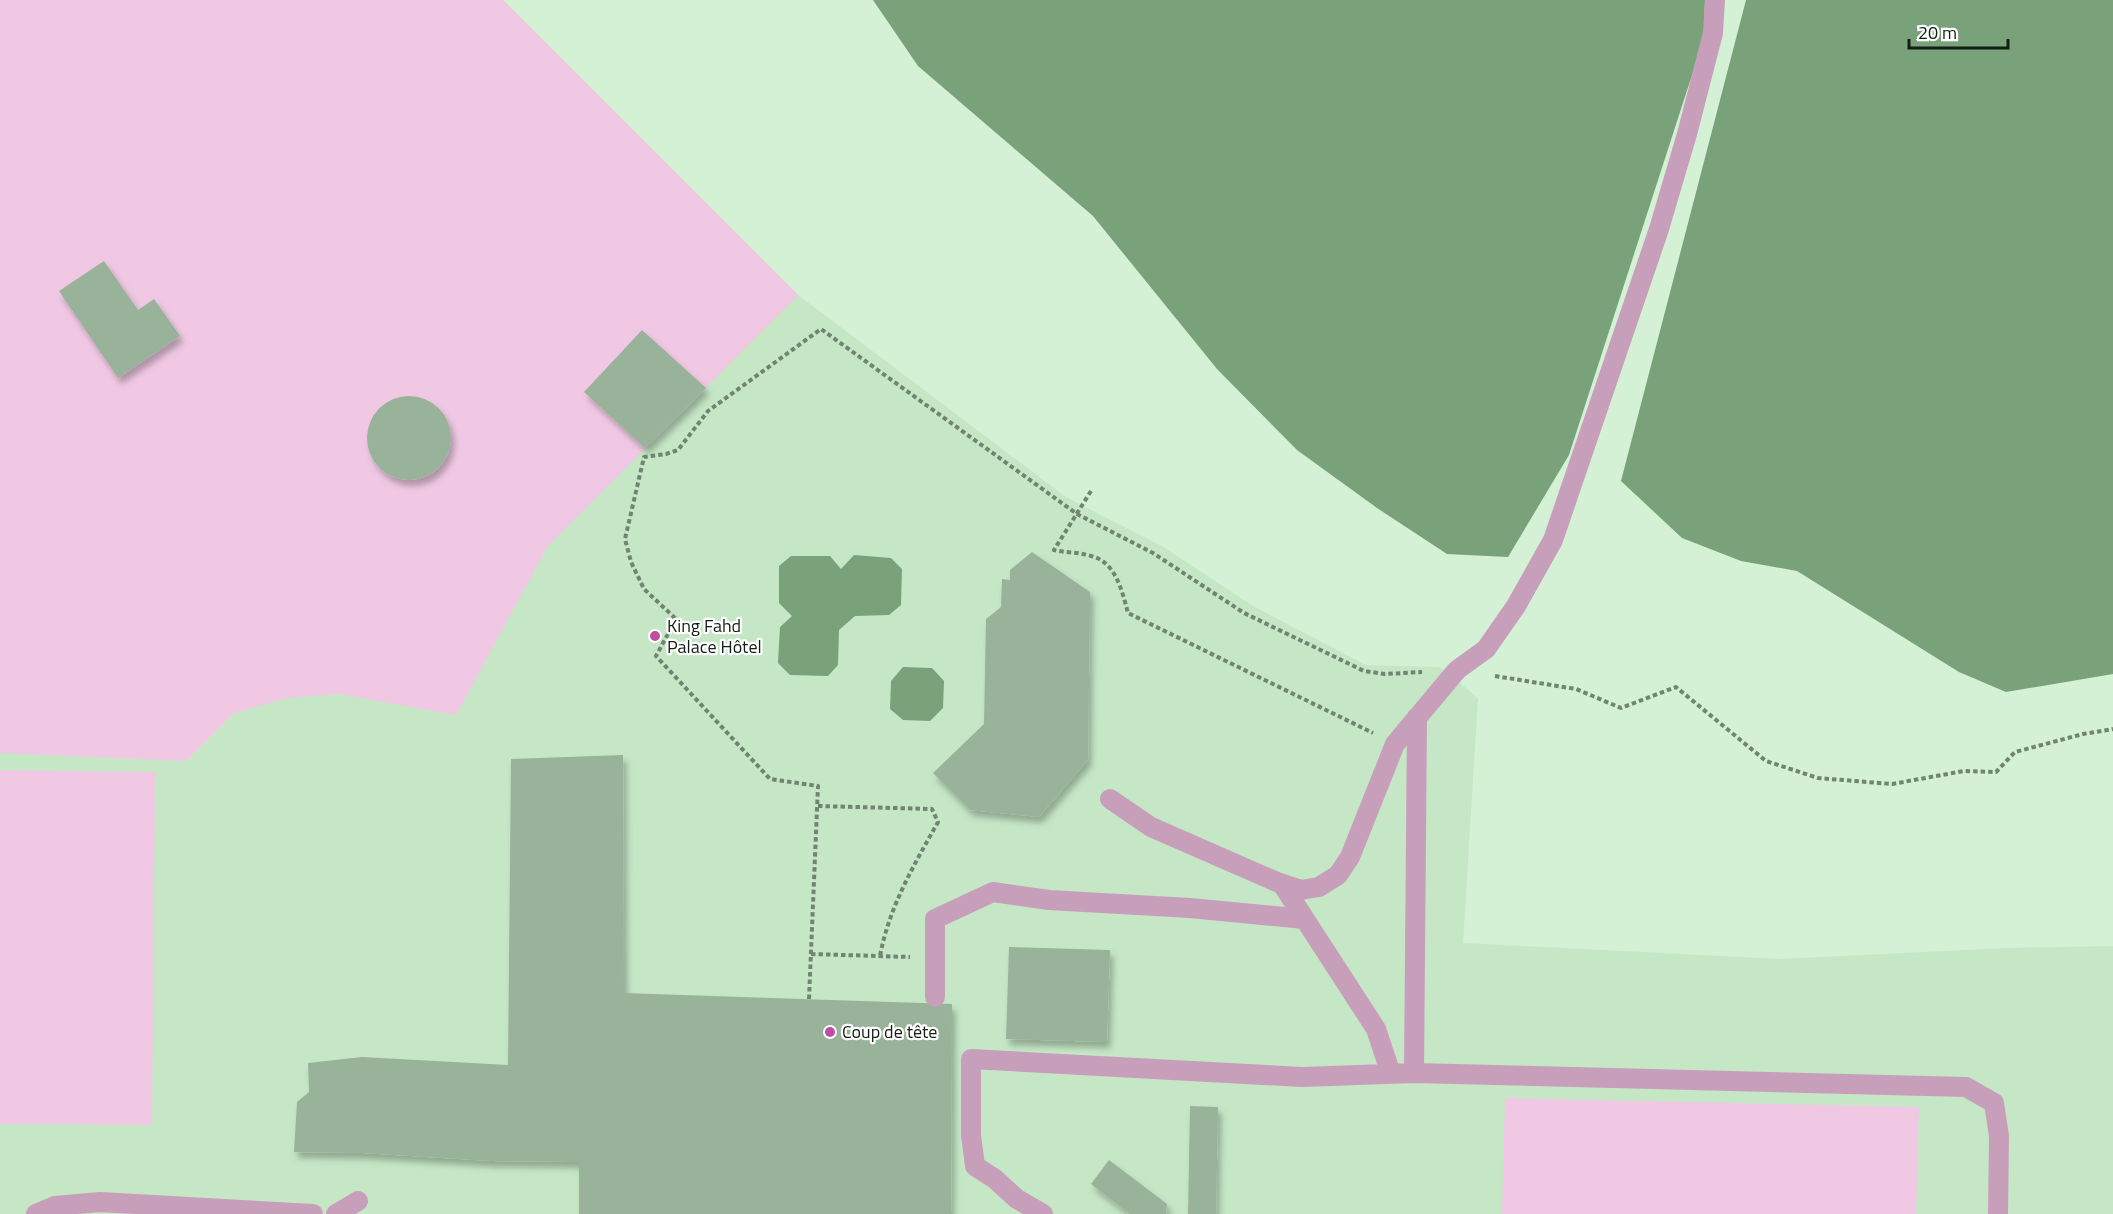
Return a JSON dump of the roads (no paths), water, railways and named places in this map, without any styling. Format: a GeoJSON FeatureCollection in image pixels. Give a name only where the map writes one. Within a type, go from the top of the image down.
{"type":"FeatureCollection","features":[{"type":"Feature","properties":{"kind":"lane"},"geometry":{"type":"LineString","coordinates":[[1110,799],[1151,827],[1282,884],[1301,890],[1319,887],[1338,874],[1350,857],[1395,744],[1457,670],[1486,649],[1516,606],[1553,540],[1659,229],[1713,33],[1715,0]]}},
{"type":"Feature","properties":{"kind":"lane"},"geometry":{"type":"LineString","coordinates":[[1414,1073],[1417,717]]}},
{"type":"Feature","properties":{"kind":"lane"},"geometry":{"type":"LineString","coordinates":[[1282,884],[1376,1029],[1391,1074]]}},
{"type":"Feature","properties":{"kind":"lane"},"geometry":{"type":"LineString","coordinates":[[935,997],[935,919],[993,892],[1050,900],[1305,919]]}},
{"type":"Feature","properties":{"kind":"lane"},"geometry":{"type":"LineString","coordinates":[[1043,1214],[1019,1206],[995,1179],[975,1166],[971,1135],[971,1059],[1302,1077],[1414,1073],[1966,1087],[1994,1103],[1999,1136],[1998,1214]]}},
{"type":"Feature","properties":{"kind":"lane"},"geometry":{"type":"LineString","coordinates":[[336,1214],[358,1201]]}},
{"type":"Feature","properties":{"kind":"lane"},"geometry":{"type":"LineString","coordinates":[[36,1214],[55,1206],[99,1202],[313,1214]]}},
{"type":"Feature","properties":{"kind":"place","name":"King Fahd Palace Hôtel"},"geometry":{"type":"Point","coordinates":[655,636]}},
{"type":"Feature","properties":{"kind":"place","name":"Coup de tête"},"geometry":{"type":"Point","coordinates":[830,1032]}}]}
